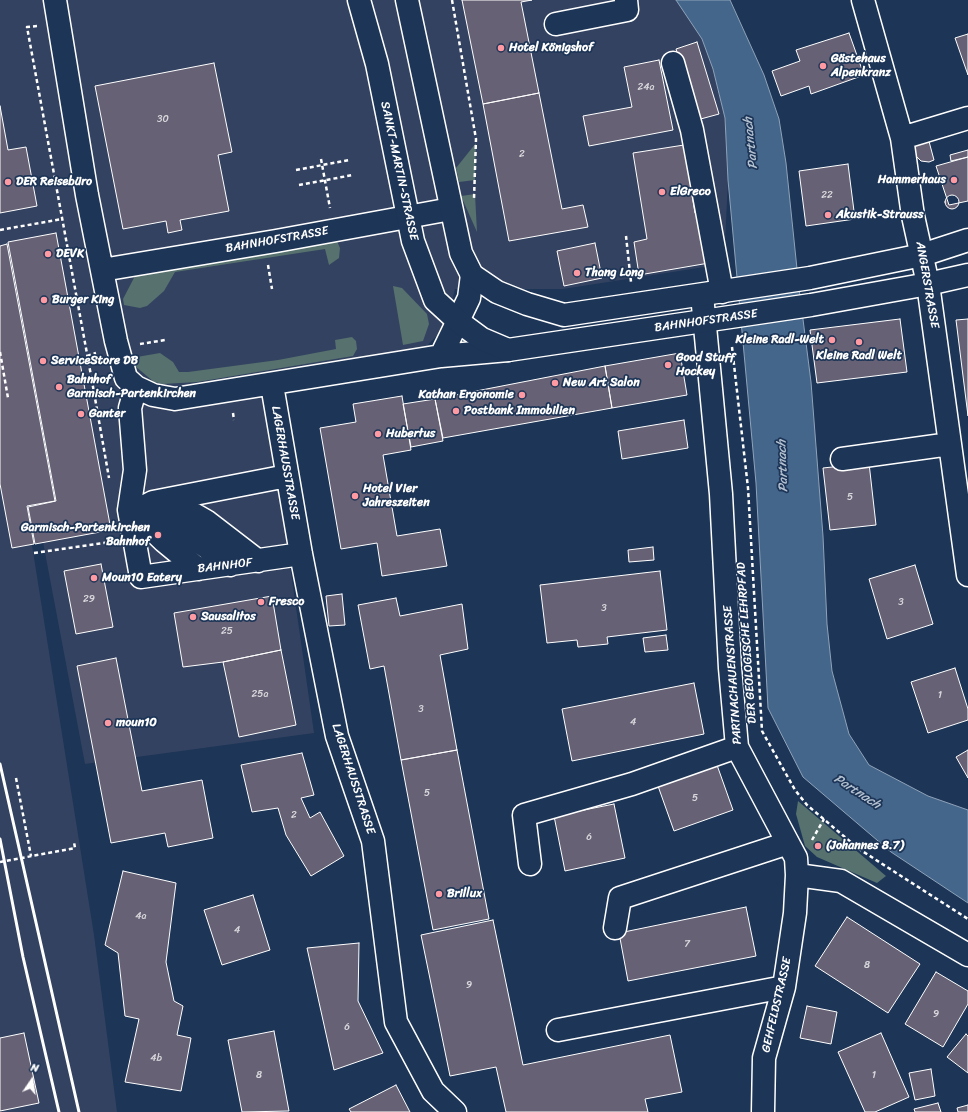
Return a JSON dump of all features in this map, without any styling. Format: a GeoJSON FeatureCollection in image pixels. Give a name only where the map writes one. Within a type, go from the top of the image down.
{"type":"FeatureCollection","features":[{"type":"Feature","properties":{"kind":"street","name":"BAHNHOFSTRASSE"},"geometry":{"type":"LineString","coordinates":[[55,0],[87,195],[116,340],[126,378],[136,387],[153,395],[175,399],[272,385],[441,356],[508,350],[724,319],[811,306],[968,275]]}},
{"type":"Feature","properties":{"kind":"street","name":"SANKT-MARTIN-STRASSE"},"geometry":{"type":"LineString","coordinates":[[359,0],[377,64],[413,241],[435,300],[459,322],[482,339],[508,350]]}},
{"type":"Feature","properties":{"kind":"street"},"geometry":{"type":"LineString","coordinates":[[407,0],[461,253],[472,275],[497,292],[527,304],[564,315],[810,278],[922,255],[968,240]]}},
{"type":"Feature","properties":{"kind":"street"},"geometry":{"type":"LineString","coordinates":[[556,24],[628,10],[626,0]]}},
{"type":"Feature","properties":{"kind":"street","name":"ANGERSTRASSE"},"geometry":{"type":"LineString","coordinates":[[865,0],[902,138],[913,216],[928,284],[968,575]]}},
{"type":"Feature","properties":{"kind":"street","name":"PARTNACHAUENSTRASSE"},"geometry":{"type":"LineString","coordinates":[[673,63],[692,130],[718,292],[724,319],[722,494],[730,668],[737,747],[796,858],[797,875]]}},
{"type":"Feature","properties":{"kind":"street"},"geometry":{"type":"LineString","coordinates":[[902,138],[968,118]]}},
{"type":"Feature","properties":{"kind":"street","name":"BAHNHOFSTRASSE"},"geometry":{"type":"LineString","coordinates":[[102,270],[276,241],[451,209]]}},
{"type":"Feature","properties":{"kind":"street"},"geometry":{"type":"LineString","coordinates":[[441,356],[459,322],[469,298],[472,275]]}},
{"type":"Feature","properties":{"kind":"street","name":"LAGERHAUSSTRASSE"},"geometry":{"type":"LineString","coordinates":[[272,385],[301,554],[337,736],[373,841],[396,1022],[433,1091],[455,1112]]}},
{"type":"Feature","properties":{"kind":"street"},"geometry":{"type":"LineString","coordinates":[[136,387],[130,408],[137,504],[164,541],[198,569]]}},
{"type":"Feature","properties":{"kind":"street"},"geometry":{"type":"LineString","coordinates":[[842,459],[950,444]]}},
{"type":"Feature","properties":{"kind":"street"},"geometry":{"type":"LineString","coordinates":[[137,504],[287,476]]}},
{"type":"Feature","properties":{"kind":"street"},"geometry":{"type":"LineString","coordinates":[[137,504],[192,513],[206,520],[258,561]]}},
{"type":"Feature","properties":{"kind":"street"},"geometry":{"type":"LineString","coordinates":[[137,504],[182,528],[230,565]]}},
{"type":"Feature","properties":{"kind":"street","name":"BAHNHOF"},"geometry":{"type":"LineString","coordinates":[[137,504],[141,577],[301,554]]}},
{"type":"Feature","properties":{"kind":"street"},"geometry":{"type":"LineString","coordinates":[[530,864],[524,815],[632,784],[737,747]]}},
{"type":"Feature","properties":{"kind":"street"},"geometry":{"type":"LineString","coordinates":[[615,928],[620,898],[788,843]]}},
{"type":"Feature","properties":{"kind":"street"},"geometry":{"type":"LineString","coordinates":[[797,875],[841,881],[968,955]]}},
{"type":"Feature","properties":{"kind":"street","name":"GEHFELDSTRASSE"},"geometry":{"type":"LineString","coordinates":[[763,1112],[764,1058],[784,987],[796,913],[797,875]]}},
{"type":"Feature","properties":{"kind":"street"},"geometry":{"type":"LineString","coordinates":[[558,1030],[784,987]]}},
{"type":"Feature","properties":{"kind":"path"},"geometry":{"type":"LineString","coordinates":[[452,0],[476,139],[474,201]]}},
{"type":"Feature","properties":{"kind":"path"},"geometry":{"type":"LineString","coordinates":[[36,75],[110,481]]}},
{"type":"Feature","properties":{"kind":"path"},"geometry":{"type":"LineString","coordinates":[[321,159],[334,230]]}},
{"type":"Feature","properties":{"kind":"path"},"geometry":{"type":"LineString","coordinates":[[296,170],[349,160]]}},
{"type":"Feature","properties":{"kind":"path"},"geometry":{"type":"LineString","coordinates":[[299,184],[353,175]]}},
{"type":"Feature","properties":{"kind":"path"},"geometry":{"type":"LineString","coordinates":[[0,230],[62,219]]}},
{"type":"Feature","properties":{"kind":"path"},"geometry":{"type":"LineString","coordinates":[[626,236],[630,271]]}},
{"type":"Feature","properties":{"kind":"path","name":"DER GEOLOGISCHE LEHRPFAD"},"geometry":{"type":"LineString","coordinates":[[724,319],[734,359],[748,488],[762,730],[794,790],[807,805],[859,849],[894,873],[968,919]]}},
{"type":"Feature","properties":{"kind":"path"},"geometry":{"type":"LineString","coordinates":[[0,352],[1,366],[8,398]]}},
{"type":"Feature","properties":{"kind":"path"},"geometry":{"type":"LineString","coordinates":[[83,382],[92,381]]}},
{"type":"Feature","properties":{"kind":"path"},"geometry":{"type":"LineString","coordinates":[[34,552],[113,542]]}},
{"type":"Feature","properties":{"kind":"path"},"geometry":{"type":"LineString","coordinates":[[16,778],[31,856]]}},
{"type":"Feature","properties":{"kind":"path"},"geometry":{"type":"LineString","coordinates":[[0,862],[75,848],[74,842]]}},
{"type":"Feature","properties":{"kind":"shaded area"},"geometry":{"type":"Polygon","coordinates":[[[0,0],[676,0],[702,39],[713,69],[725,118],[728,180],[724,264],[563,289],[455,289],[446,326],[422,351],[263,377],[314,733],[85,764],[0,315],[0,0]]]}},
{"type":"Feature","properties":{"kind":"shaded area"},"geometry":{"type":"Polygon","coordinates":[[[0,344],[94,935],[117,1112],[0,1112],[0,344]]]}},
{"type":"Feature","properties":{"kind":"green space"},"geometry":{"type":"Polygon","coordinates":[[[476,143],[475,180],[459,182],[456,168],[476,143]]]}},
{"type":"Feature","properties":{"kind":"green space"},"geometry":{"type":"Polygon","coordinates":[[[475,194],[477,232],[461,196],[475,194]]]}},
{"type":"Feature","properties":{"kind":"green space"},"geometry":{"type":"Polygon","coordinates":[[[336,239],[340,248],[339,258],[329,265],[325,249],[175,272],[164,291],[147,306],[140,308],[124,305],[123,299],[136,274],[336,239]]]}},
{"type":"Feature","properties":{"kind":"green space"},"geometry":{"type":"Polygon","coordinates":[[[393,286],[402,288],[427,314],[429,324],[423,341],[403,345],[393,286]]]}},
{"type":"Feature","properties":{"kind":"green space"},"geometry":{"type":"Polygon","coordinates":[[[352,337],[356,341],[357,349],[353,356],[197,382],[163,384],[154,382],[135,366],[131,358],[160,353],[173,362],[179,372],[188,372],[278,360],[336,349],[335,340],[352,337]]]}},
{"type":"Feature","properties":{"kind":"green space"},"geometry":{"type":"Polygon","coordinates":[[[798,801],[886,876],[877,883],[817,857],[805,846],[796,814],[798,801]]]}},
{"type":"Feature","properties":{"kind":"water","name":"Partnach"},"geometry":{"type":"Polygon","coordinates":[[[676,0],[730,0],[764,75],[779,119],[786,163],[799,288],[811,382],[823,536],[827,624],[832,671],[849,734],[869,765],[928,796],[968,810],[968,903],[891,852],[803,777],[768,708],[756,483],[728,180],[725,118],[713,69],[702,39],[676,0]]]}},
{"type":"Feature","properties":{"kind":"building","name":"Hotel Königshof"},"geometry":{"type":"Polygon","coordinates":[[[462,0],[532,0],[521,2],[539,93],[483,104],[462,0]]]}},
{"type":"Feature","properties":{"kind":"building","name":"Gästehaus Alpenkranz"},"geometry":{"type":"Polygon","coordinates":[[[849,33],[864,75],[811,94],[809,86],[781,96],[772,71],[800,61],[796,50],[849,33]]]}},
{"type":"Feature","properties":{"kind":"building"},"geometry":{"type":"Polygon","coordinates":[[[968,34],[968,75],[955,38],[968,34]]]}},
{"type":"Feature","properties":{"kind":"building"},"geometry":{"type":"Polygon","coordinates":[[[697,42],[719,114],[697,120],[676,49],[697,42]]]}},
{"type":"Feature","properties":{"kind":"building"},"geometry":{"type":"Polygon","coordinates":[[[659,60],[673,130],[589,146],[583,116],[632,107],[624,67],[659,60]]]}},
{"type":"Feature","properties":{"kind":"building"},"geometry":{"type":"Polygon","coordinates":[[[214,63],[232,152],[218,155],[229,211],[180,220],[182,230],[168,233],[166,221],[123,229],[95,86],[214,63]]]}},
{"type":"Feature","properties":{"kind":"building"},"geometry":{"type":"Polygon","coordinates":[[[539,93],[562,209],[583,205],[588,227],[509,241],[483,104],[539,93]]]}},
{"type":"Feature","properties":{"kind":"building"},"geometry":{"type":"Polygon","coordinates":[[[0,106],[8,150],[26,147],[37,206],[0,213],[0,106]]]}},
{"type":"Feature","properties":{"kind":"building"},"geometry":{"type":"Polygon","coordinates":[[[927,134],[934,160],[929,162],[921,161],[915,155],[913,139],[927,134]]]}},
{"type":"Feature","properties":{"kind":"building"},"geometry":{"type":"Polygon","coordinates":[[[684,145],[695,213],[701,212],[709,263],[639,275],[634,242],[647,239],[633,153],[684,145]]]}},
{"type":"Feature","properties":{"kind":"building"},"geometry":{"type":"Polygon","coordinates":[[[968,150],[968,157],[951,161],[950,155],[968,150]]]}},
{"type":"Feature","properties":{"kind":"building","name":"Hammerhaus"},"geometry":{"type":"Polygon","coordinates":[[[968,157],[968,201],[949,205],[936,166],[968,157]]]}},
{"type":"Feature","properties":{"kind":"building"},"geometry":{"type":"Polygon","coordinates":[[[848,164],[855,219],[806,226],[799,171],[848,164]]]}},
{"type":"Feature","properties":{"kind":"building"},"geometry":{"type":"Polygon","coordinates":[[[949,195],[955,195],[959,199],[959,205],[955,209],[949,209],[945,205],[945,199],[949,195]]]}},
{"type":"Feature","properties":{"kind":"building","name":"Bahnhof Garmisch-Partenkirchen"},"geometry":{"type":"Polygon","coordinates":[[[56,233],[111,530],[35,544],[28,507],[56,501],[8,242],[56,233]]]}},
{"type":"Feature","properties":{"kind":"building"},"geometry":{"type":"Polygon","coordinates":[[[595,243],[602,278],[564,286],[557,251],[595,243]]]}},
{"type":"Feature","properties":{"kind":"building"},"geometry":{"type":"Polygon","coordinates":[[[7,244],[55,501],[27,506],[34,544],[12,548],[0,484],[0,246],[7,244]]]}},
{"type":"Feature","properties":{"kind":"building"},"geometry":{"type":"Polygon","coordinates":[[[900,319],[907,372],[817,383],[810,330],[900,319]]]}},
{"type":"Feature","properties":{"kind":"building"},"geometry":{"type":"Polygon","coordinates":[[[968,319],[968,416],[956,320],[968,319]]]}},
{"type":"Feature","properties":{"kind":"building"},"geometry":{"type":"Polygon","coordinates":[[[680,353],[687,395],[612,408],[605,366],[680,353]]]}},
{"type":"Feature","properties":{"kind":"building"},"geometry":{"type":"Polygon","coordinates":[[[605,366],[612,408],[443,438],[435,399],[605,366]]]}},
{"type":"Feature","properties":{"kind":"building"},"geometry":{"type":"Polygon","coordinates":[[[402,396],[411,450],[383,455],[397,536],[440,529],[447,566],[382,576],[377,543],[341,549],[320,428],[356,422],[353,404],[402,396]]]}},
{"type":"Feature","properties":{"kind":"building"},"geometry":{"type":"Polygon","coordinates":[[[435,399],[443,441],[411,447],[403,404],[435,399]]]}},
{"type":"Feature","properties":{"kind":"building"},"geometry":{"type":"Polygon","coordinates":[[[684,420],[688,448],[622,459],[618,431],[684,420]]]}},
{"type":"Feature","properties":{"kind":"building"},"geometry":{"type":"Polygon","coordinates":[[[869,463],[876,525],[830,530],[823,468],[869,463]]]}},
{"type":"Feature","properties":{"kind":"building"},"geometry":{"type":"Polygon","coordinates":[[[653,547],[654,560],[629,562],[628,550],[653,547]]]}},
{"type":"Feature","properties":{"kind":"building"},"geometry":{"type":"Polygon","coordinates":[[[101,564],[113,627],[76,634],[64,571],[101,564]]]}},
{"type":"Feature","properties":{"kind":"building"},"geometry":{"type":"Polygon","coordinates":[[[915,565],[933,624],[887,639],[869,579],[915,565]]]}},
{"type":"Feature","properties":{"kind":"building"},"geometry":{"type":"Polygon","coordinates":[[[660,571],[667,630],[607,637],[608,644],[578,647],[577,640],[547,643],[540,585],[660,571]]]}},
{"type":"Feature","properties":{"kind":"building"},"geometry":{"type":"Polygon","coordinates":[[[342,594],[345,625],[329,626],[326,596],[342,594]]]}},
{"type":"Feature","properties":{"kind":"building"},"geometry":{"type":"Polygon","coordinates":[[[272,596],[281,650],[223,662],[183,667],[174,613],[272,596]]]}},
{"type":"Feature","properties":{"kind":"building"},"geometry":{"type":"Polygon","coordinates":[[[396,598],[400,616],[462,604],[468,649],[440,655],[457,750],[401,760],[384,666],[370,669],[358,605],[396,598]]]}},
{"type":"Feature","properties":{"kind":"building"},"geometry":{"type":"Polygon","coordinates":[[[666,635],[668,650],[645,652],[643,638],[666,635]]]}},
{"type":"Feature","properties":{"kind":"building"},"geometry":{"type":"Polygon","coordinates":[[[281,650],[296,725],[239,737],[223,662],[281,650]]]}},
{"type":"Feature","properties":{"kind":"building","name":"moun10"},"geometry":{"type":"Polygon","coordinates":[[[116,658],[142,791],[202,780],[213,838],[168,847],[165,833],[111,843],[77,666],[116,658]]]}},
{"type":"Feature","properties":{"kind":"building"},"geometry":{"type":"Polygon","coordinates":[[[955,668],[968,709],[968,720],[928,733],[911,682],[955,668]]]}},
{"type":"Feature","properties":{"kind":"building"},"geometry":{"type":"Polygon","coordinates":[[[694,683],[704,734],[572,761],[562,709],[694,683]]]}},
{"type":"Feature","properties":{"kind":"building"},"geometry":{"type":"Polygon","coordinates":[[[457,750],[489,919],[433,930],[401,760],[457,750]]]}},
{"type":"Feature","properties":{"kind":"building"},"geometry":{"type":"Polygon","coordinates":[[[968,750],[968,778],[956,757],[968,750]]]}},
{"type":"Feature","properties":{"kind":"building"},"geometry":{"type":"Polygon","coordinates":[[[302,753],[314,795],[301,798],[310,818],[320,812],[344,856],[311,876],[286,835],[278,808],[252,812],[241,765],[302,753]]]}},
{"type":"Feature","properties":{"kind":"building"},"geometry":{"type":"Polygon","coordinates":[[[717,765],[733,810],[674,831],[658,786],[717,765]]]}},
{"type":"Feature","properties":{"kind":"building"},"geometry":{"type":"Polygon","coordinates":[[[614,804],[625,858],[565,871],[554,816],[614,804]]]}},
{"type":"Feature","properties":{"kind":"building"},"geometry":{"type":"Polygon","coordinates":[[[123,871],[176,883],[166,962],[174,1001],[183,1006],[177,1035],[191,1038],[181,1091],[125,1082],[139,1019],[125,1016],[118,953],[105,945],[123,871]]]}},
{"type":"Feature","properties":{"kind":"building"},"geometry":{"type":"Polygon","coordinates":[[[253,895],[270,950],[222,965],[204,910],[253,895]]]}},
{"type":"Feature","properties":{"kind":"building"},"geometry":{"type":"Polygon","coordinates":[[[746,907],[756,956],[628,981],[619,933],[746,907]]]}},
{"type":"Feature","properties":{"kind":"building"},"geometry":{"type":"Polygon","coordinates":[[[847,917],[920,964],[888,1013],[815,966],[847,917]]]}},
{"type":"Feature","properties":{"kind":"building"},"geometry":{"type":"Polygon","coordinates":[[[493,920],[523,1065],[670,1035],[682,1092],[645,1099],[648,1112],[506,1112],[496,1067],[450,1076],[421,935],[493,920]]]}},
{"type":"Feature","properties":{"kind":"building"},"geometry":{"type":"Polygon","coordinates":[[[359,943],[358,1001],[383,1053],[334,1070],[307,948],[359,943]]]}},
{"type":"Feature","properties":{"kind":"building"},"geometry":{"type":"Polygon","coordinates":[[[936,972],[968,991],[968,1004],[943,1047],[905,1024],[936,972]]]}},
{"type":"Feature","properties":{"kind":"building"},"geometry":{"type":"Polygon","coordinates":[[[807,1006],[837,1012],[831,1044],[800,1038],[807,1006]]]}},
{"type":"Feature","properties":{"kind":"building"},"geometry":{"type":"Polygon","coordinates":[[[274,1031],[289,1111],[242,1112],[228,1040],[274,1031]]]}},
{"type":"Feature","properties":{"kind":"building"},"geometry":{"type":"Polygon","coordinates":[[[24,1033],[39,1103],[0,1111],[0,1038],[24,1033]]]}},
{"type":"Feature","properties":{"kind":"building"},"geometry":{"type":"Polygon","coordinates":[[[881,1033],[909,1097],[875,1112],[865,1112],[838,1052],[881,1033]]]}},
{"type":"Feature","properties":{"kind":"building"},"geometry":{"type":"Polygon","coordinates":[[[966,1034],[968,1036],[968,1073],[947,1057],[966,1034]]]}},
{"type":"Feature","properties":{"kind":"building"},"geometry":{"type":"Polygon","coordinates":[[[931,1069],[935,1096],[915,1100],[909,1073],[931,1069]]]}},
{"type":"Feature","properties":{"kind":"building"},"geometry":{"type":"Polygon","coordinates":[[[396,1085],[410,1112],[351,1112],[349,1109],[396,1085]]]}},
{"type":"Feature","properties":{"kind":"building"},"geometry":{"type":"Polygon","coordinates":[[[938,1103],[941,1112],[915,1112],[914,1109],[938,1103]]]}},
{"type":"Feature","properties":{"kind":"building"},"geometry":{"type":"Polygon","coordinates":[[[968,1105],[968,1112],[958,1112],[957,1108],[968,1105]]]}},
{"type":"Feature","properties":{"kind":"railway"},"geometry":{"type":"LineString","coordinates":[[0,764],[79,1112]]}},
{"type":"Feature","properties":{"kind":"railway"},"geometry":{"type":"LineString","coordinates":[[0,839],[23,957],[59,1112]]}},
{"type":"Feature","properties":{"kind":"place","name":"Hotel Königshof"},"geometry":{"type":"Point","coordinates":[501,48]}},
{"type":"Feature","properties":{"kind":"place","name":"Gästehaus Alpenkranz"},"geometry":{"type":"Point","coordinates":[823,66]}},
{"type":"Feature","properties":{"kind":"place","name":"Hammerhaus"},"geometry":{"type":"Point","coordinates":[954,180]}},
{"type":"Feature","properties":{"kind":"place","name":"DER Reisebüro"},"geometry":{"type":"Point","coordinates":[8,182]}},
{"type":"Feature","properties":{"kind":"place","name":"ElGreco"},"geometry":{"type":"Point","coordinates":[662,192]}},
{"type":"Feature","properties":{"kind":"place","name":"Akustik-Strauss"},"geometry":{"type":"Point","coordinates":[828,215]}},
{"type":"Feature","properties":{"kind":"place","name":"DEVK"},"geometry":{"type":"Point","coordinates":[48,254]}},
{"type":"Feature","properties":{"kind":"place","name":"Thang Long"},"geometry":{"type":"Point","coordinates":[577,273]}},
{"type":"Feature","properties":{"kind":"place","name":"Burger King"},"geometry":{"type":"Point","coordinates":[44,300]}},
{"type":"Feature","properties":{"kind":"place","name":"Kleine Radl-Welt"},"geometry":{"type":"Point","coordinates":[832,340]}},
{"type":"Feature","properties":{"kind":"place","name":"Kleine Radl Welt"},"geometry":{"type":"Point","coordinates":[859,342]}},
{"type":"Feature","properties":{"kind":"place","name":"ServiceStore DB"},"geometry":{"type":"Point","coordinates":[43,361]}},
{"type":"Feature","properties":{"kind":"place","name":"Good Stuff Hockey"},"geometry":{"type":"Point","coordinates":[668,365]}},
{"type":"Feature","properties":{"kind":"place","name":"New Art Salon"},"geometry":{"type":"Point","coordinates":[555,383]}},
{"type":"Feature","properties":{"kind":"place","name":"Bahnhof Garmisch-Partenkirchen"},"geometry":{"type":"Point","coordinates":[59,387]}},
{"type":"Feature","properties":{"kind":"place","name":"Kathan Ergonomie"},"geometry":{"type":"Point","coordinates":[522,395]}},
{"type":"Feature","properties":{"kind":"place","name":"Postbank Immobilien"},"geometry":{"type":"Point","coordinates":[456,411]}},
{"type":"Feature","properties":{"kind":"place","name":"Ganter"},"geometry":{"type":"Point","coordinates":[81,414]}},
{"type":"Feature","properties":{"kind":"place","name":"Hubertus"},"geometry":{"type":"Point","coordinates":[378,434]}},
{"type":"Feature","properties":{"kind":"place","name":"Hotel Vier Jahreszeiten"},"geometry":{"type":"Point","coordinates":[355,496]}},
{"type":"Feature","properties":{"kind":"place","name":"Garmisch-Partenkirchen Bahnhof"},"geometry":{"type":"Point","coordinates":[158,535]}},
{"type":"Feature","properties":{"kind":"place","name":"Moun10 Eatery"},"geometry":{"type":"Point","coordinates":[94,578]}},
{"type":"Feature","properties":{"kind":"place","name":"Fresco"},"geometry":{"type":"Point","coordinates":[261,602]}},
{"type":"Feature","properties":{"kind":"place","name":"Sausalitos"},"geometry":{"type":"Point","coordinates":[193,617]}},
{"type":"Feature","properties":{"kind":"place","name":"moun10"},"geometry":{"type":"Point","coordinates":[108,723]}},
{"type":"Feature","properties":{"kind":"place","name":"(Johannes 8.7)"},"geometry":{"type":"Point","coordinates":[818,846]}},
{"type":"Feature","properties":{"kind":"place","name":"Brillux"},"geometry":{"type":"Point","coordinates":[439,894]}}]}
